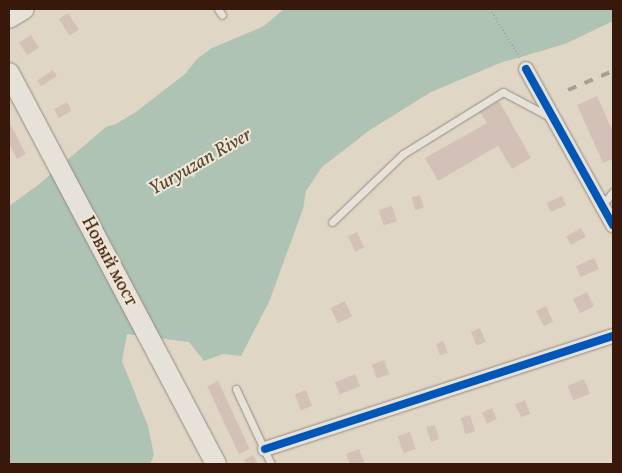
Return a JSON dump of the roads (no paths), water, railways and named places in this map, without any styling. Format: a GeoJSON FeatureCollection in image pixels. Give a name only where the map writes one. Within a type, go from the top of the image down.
{"type":"FeatureCollection","features":[{"type":"Feature","properties":{"kind":"main road"},"geometry":{"type":"LineString","coordinates":[[9,18],[24,9]]}},
{"type":"Feature","properties":{"kind":"main road","name":"Новый мост"},"geometry":{"type":"LineString","coordinates":[[9,74],[216,464]]}},
{"type":"Feature","properties":{"kind":"street"},"geometry":{"type":"LineString","coordinates":[[526,69],[613,225]]}},
{"type":"Feature","properties":{"kind":"street"},"geometry":{"type":"LineString","coordinates":[[265,448],[613,336]]}},
{"type":"Feature","properties":{"kind":"lane"},"geometry":{"type":"LineString","coordinates":[[332,222],[403,154],[503,92],[554,119]]}},
{"type":"Feature","properties":{"kind":"lane"},"geometry":{"type":"LineString","coordinates":[[602,205],[613,192]]}},
{"type":"Feature","properties":{"kind":"lane"},"geometry":{"type":"LineString","coordinates":[[236,389],[271,464]]}},
{"type":"Feature","properties":{"kind":"water","name":"Yuryuzan River"},"geometry":{"type":"Polygon","coordinates":[[[284,9],[613,9],[613,21],[565,44],[500,63],[431,92],[370,130],[322,167],[306,191],[303,209],[269,302],[241,356],[223,354],[204,361],[189,342],[127,334],[122,361],[148,426],[154,455],[150,464],[9,464],[9,206],[38,185],[106,127],[116,124],[136,112],[185,74],[197,59],[212,48],[264,26],[284,9]]]}},
{"type":"Feature","properties":{"kind":"railway"},"geometry":{"type":"LineString","coordinates":[[568,90],[613,71]]}}]}
